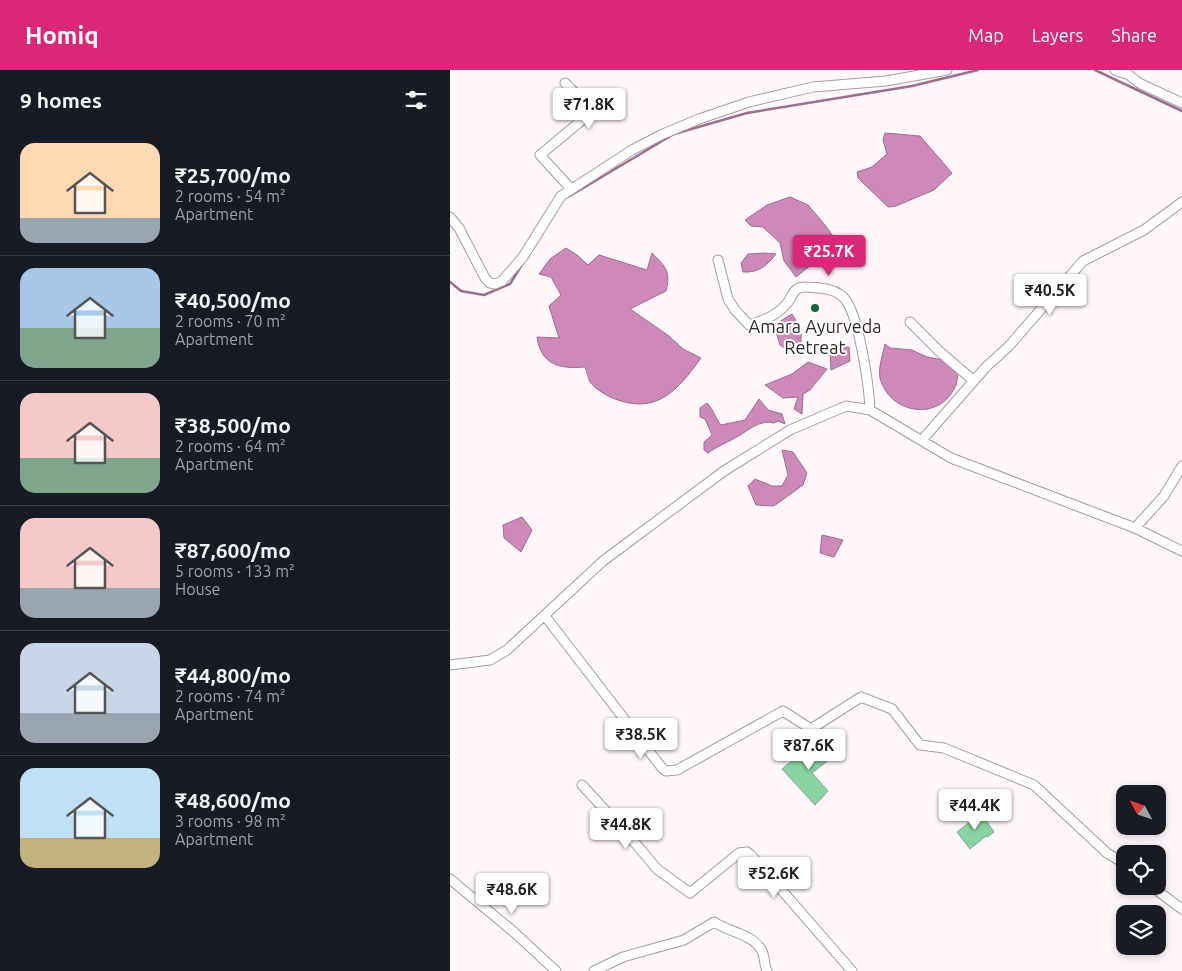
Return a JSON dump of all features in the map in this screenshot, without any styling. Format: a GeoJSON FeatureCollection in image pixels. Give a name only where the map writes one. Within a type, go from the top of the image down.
{"type":"FeatureCollection","features":[{"type":"Feature","properties":{"kind":"street"},"geometry":{"type":"LineString","coordinates":[[450,217],[459,228],[481,273],[490,283],[495,284],[502,281],[523,257],[561,196],[632,150],[663,134],[699,118],[749,102],[813,86],[886,80],[947,70]]}},
{"type":"Feature","properties":{"kind":"street"},"geometry":{"type":"LineString","coordinates":[[1116,70],[1182,103]]}},
{"type":"Feature","properties":{"kind":"street"},"geometry":{"type":"LineString","coordinates":[[565,83],[593,111],[540,155],[572,189]]}},
{"type":"Feature","properties":{"kind":"street"},"geometry":{"type":"LineString","coordinates":[[922,440],[986,367],[1009,346],[1083,261],[1144,230],[1182,202]]}},
{"type":"Feature","properties":{"kind":"street"},"geometry":{"type":"LineString","coordinates":[[718,260],[728,299],[749,325],[768,319],[782,309],[794,292],[800,288],[830,289],[842,296],[849,305],[857,325],[869,387],[870,410]]}},
{"type":"Feature","properties":{"kind":"street"},"geometry":{"type":"LineString","coordinates":[[910,322],[939,352],[974,381]]}},
{"type":"Feature","properties":{"kind":"street"},"geometry":{"type":"LineString","coordinates":[[450,665],[490,660],[507,650],[603,561],[724,471],[790,430],[846,406],[870,410],[951,458],[1135,528],[1182,551]]}},
{"type":"Feature","properties":{"kind":"street"},"geometry":{"type":"LineString","coordinates":[[1135,528],[1164,496],[1182,466]]}},
{"type":"Feature","properties":{"kind":"street"},"geometry":{"type":"LineString","coordinates":[[545,616],[666,771],[677,770],[783,712],[811,729],[861,697],[892,709],[920,745],[944,748],[1034,785],[1107,853],[1116,858]]}},
{"type":"Feature","properties":{"kind":"street"},"geometry":{"type":"LineString","coordinates":[[582,785],[657,869],[690,893],[739,853],[747,852],[852,971]]}},
{"type":"Feature","properties":{"kind":"street"},"geometry":{"type":"LineString","coordinates":[[450,879],[515,933],[556,971]]}},
{"type":"Feature","properties":{"kind":"street"},"geometry":{"type":"LineString","coordinates":[[1163,895],[1182,909]]}},
{"type":"Feature","properties":{"kind":"street"},"geometry":{"type":"LineString","coordinates":[[594,971],[623,957],[684,940],[714,922],[728,930],[750,938],[762,951],[767,971]]}},
{"type":"Feature","properties":{"kind":"shaded area"},"geometry":{"type":"Polygon","coordinates":[[[885,133],[920,136],[952,173],[934,190],[896,206],[888,207],[858,178],[857,172],[872,167],[887,154],[883,140],[885,133]]]}},
{"type":"Feature","properties":{"kind":"shaded area"},"geometry":{"type":"Polygon","coordinates":[[[790,197],[808,205],[838,243],[821,246],[811,265],[796,277],[784,261],[780,243],[763,227],[751,226],[745,220],[767,205],[790,197]]]}},
{"type":"Feature","properties":{"kind":"shaded area"},"geometry":{"type":"Polygon","coordinates":[[[566,248],[588,265],[599,255],[647,270],[652,253],[661,262],[666,270],[668,279],[666,291],[630,309],[669,336],[683,349],[701,358],[675,389],[655,401],[643,404],[630,403],[608,396],[592,385],[585,367],[560,366],[548,360],[543,354],[537,337],[559,338],[549,306],[561,295],[551,277],[539,274],[550,259],[566,248]]]}},
{"type":"Feature","properties":{"kind":"shaded area"},"geometry":{"type":"Polygon","coordinates":[[[748,254],[776,254],[762,268],[743,272],[741,263],[748,254]]]}},
{"type":"Feature","properties":{"kind":"shaded area"},"geometry":{"type":"Polygon","coordinates":[[[792,314],[801,329],[801,346],[787,350],[780,345],[774,325],[792,314]]]}},
{"type":"Feature","properties":{"kind":"shaded area"},"geometry":{"type":"Polygon","coordinates":[[[885,344],[890,348],[912,350],[927,357],[944,360],[958,374],[955,387],[946,399],[937,406],[914,409],[903,406],[885,390],[880,378],[880,365],[885,344]]]}},
{"type":"Feature","properties":{"kind":"shaded area"},"geometry":{"type":"Polygon","coordinates":[[[849,347],[850,361],[831,370],[830,349],[849,347]]]}},
{"type":"Feature","properties":{"kind":"shaded area"},"geometry":{"type":"Polygon","coordinates":[[[808,362],[827,369],[810,390],[803,394],[802,414],[794,409],[798,397],[783,398],[765,385],[792,374],[808,362]]]}},
{"type":"Feature","properties":{"kind":"shaded area"},"geometry":{"type":"Polygon","coordinates":[[[759,399],[768,410],[782,414],[785,424],[778,421],[763,423],[752,427],[708,453],[704,450],[704,442],[712,435],[705,419],[700,417],[700,408],[707,403],[721,425],[745,420],[759,399]]]}},
{"type":"Feature","properties":{"kind":"shaded area"},"geometry":{"type":"Polygon","coordinates":[[[782,450],[793,452],[807,473],[803,485],[774,506],[756,505],[748,486],[755,479],[772,486],[782,486],[788,475],[782,450]]]}},
{"type":"Feature","properties":{"kind":"shaded area"},"geometry":{"type":"Polygon","coordinates":[[[522,517],[532,530],[521,552],[504,538],[503,525],[522,517]]]}},
{"type":"Feature","properties":{"kind":"shaded area"},"geometry":{"type":"Polygon","coordinates":[[[822,535],[843,540],[834,557],[820,553],[822,535]]]}},
{"type":"Feature","properties":{"kind":"building"},"geometry":{"type":"Polygon","coordinates":[[[818,739],[834,756],[812,773],[828,791],[815,805],[782,769],[818,739]]]}},
{"type":"Feature","properties":{"kind":"building"},"geometry":{"type":"Polygon","coordinates":[[[981,813],[994,832],[970,849],[957,832],[981,813]]]}},
{"type":"Feature","properties":{"kind":"waterway"},"geometry":{"type":"LineString","coordinates":[[568,197],[674,134],[747,113],[912,86],[978,70]]}},
{"type":"Feature","properties":{"kind":"waterway"},"geometry":{"type":"LineString","coordinates":[[1095,70],[1182,111]]}},
{"type":"Feature","properties":{"kind":"waterway"},"geometry":{"type":"LineString","coordinates":[[450,282],[461,291],[484,295],[510,284],[523,263]]}},
{"type":"Feature","properties":{"kind":"place","name":"Amara Ayurveda Retreat"},"geometry":{"type":"Point","coordinates":[815,308]}}]}
